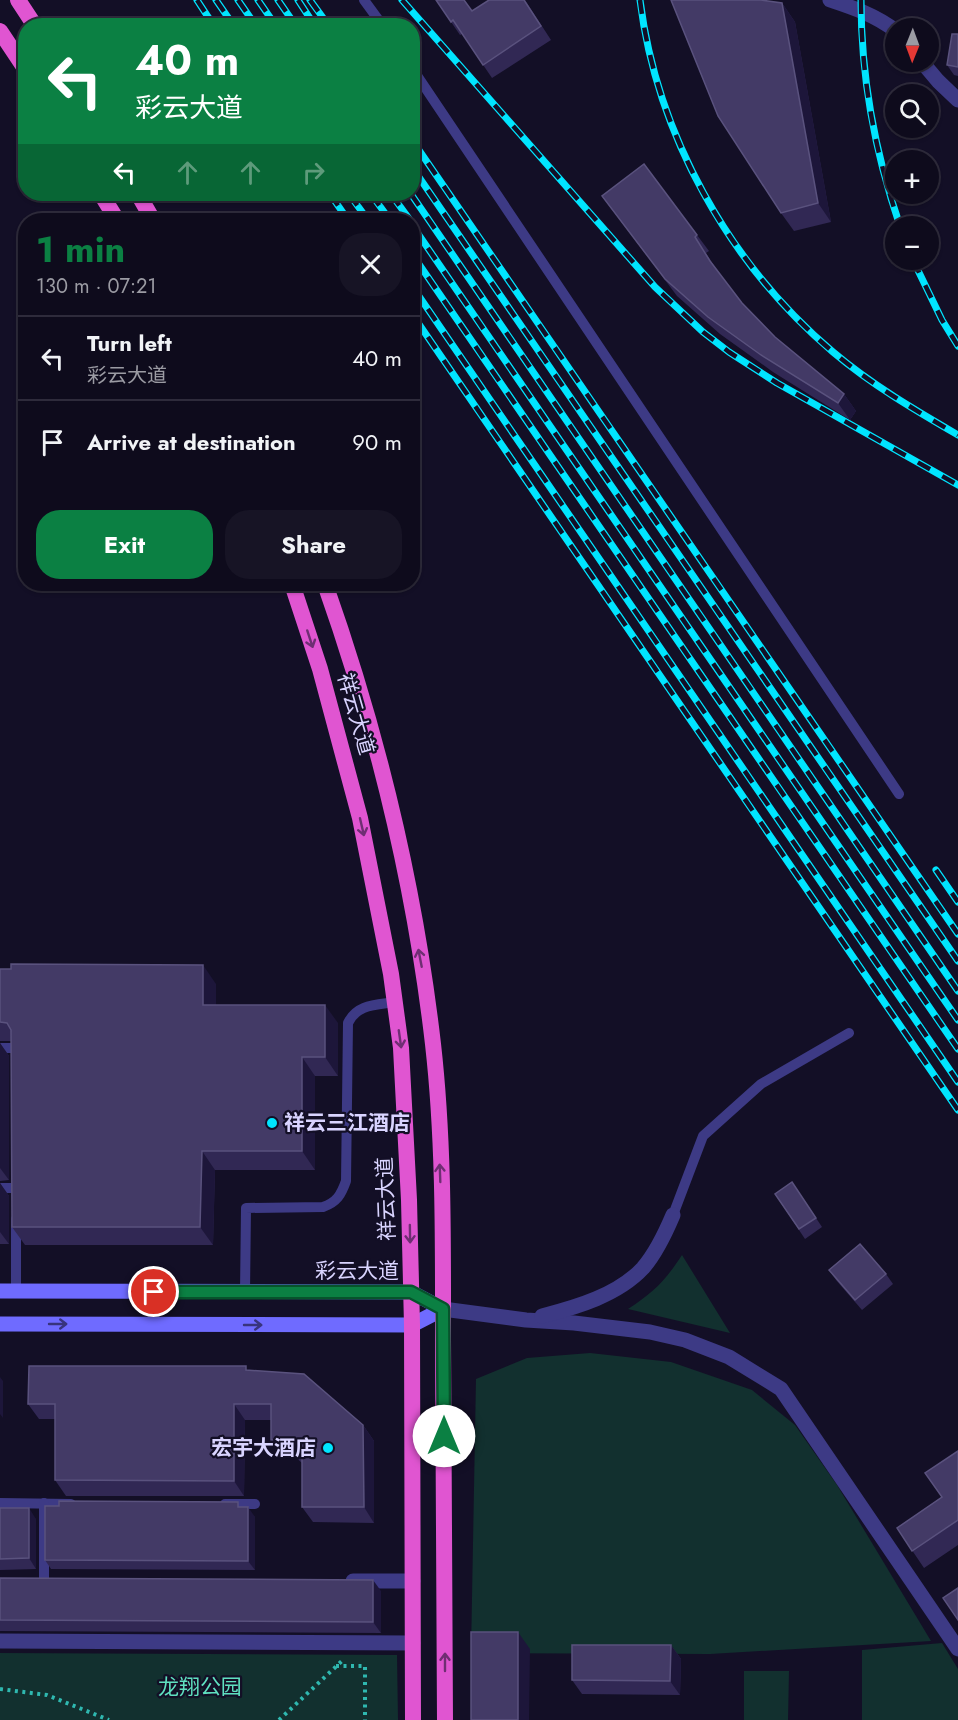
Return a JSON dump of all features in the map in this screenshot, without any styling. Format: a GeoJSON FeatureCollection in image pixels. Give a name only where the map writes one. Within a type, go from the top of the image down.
{"type":"FeatureCollection","features":[{"type":"Feature","properties":{"kind":"highway"},"geometry":{"type":"LineString","coordinates":[[18,0],[30,18]]}},
{"type":"Feature","properties":{"kind":"highway"},"geometry":{"type":"LineString","coordinates":[[0,30],[18,58]]}},
{"type":"Feature","properties":{"kind":"highway","name":"祥云大道"},"geometry":{"type":"LineString","coordinates":[[294,591],[320,669],[348,769],[373,877],[401,1048],[405,1100],[412,1325],[413,1720]]}},
{"type":"Feature","properties":{"kind":"highway","name":"祥云大道"},"geometry":{"type":"LineString","coordinates":[[327,591],[350,660],[381,771],[404,871],[433,1045],[437,1098],[443,1309],[445,1720]]}},
{"type":"Feature","properties":{"kind":"main road","name":"彩云大道"},"geometry":{"type":"LineString","coordinates":[[8,1291],[411,1292],[443,1309]]}},
{"type":"Feature","properties":{"kind":"main road"},"geometry":{"type":"LineString","coordinates":[[0,1324],[412,1325],[443,1309]]}},
{"type":"Feature","properties":{"kind":"street"},"geometry":{"type":"LineString","coordinates":[[830,0],[861,10],[885,23]]}},
{"type":"Feature","properties":{"kind":"street"},"geometry":{"type":"LineString","coordinates":[[930,72],[958,100]]}},
{"type":"Feature","properties":{"kind":"street"},"geometry":{"type":"LineString","coordinates":[[526,1320],[572,1308],[606,1294],[634,1277],[655,1251],[673,1215]]}},
{"type":"Feature","properties":{"kind":"street"},"geometry":{"type":"LineString","coordinates":[[443,1309],[526,1320],[621,1327],[685,1340],[729,1357],[781,1389],[958,1649]]}},
{"type":"Feature","properties":{"kind":"street"},"geometry":{"type":"LineString","coordinates":[[342,1581],[413,1581]]}},
{"type":"Feature","properties":{"kind":"street"},"geometry":{"type":"LineString","coordinates":[[0,1641],[413,1643]]}},
{"type":"Feature","properties":{"kind":"lane"},"geometry":{"type":"LineString","coordinates":[[364,0],[377,18]]}},
{"type":"Feature","properties":{"kind":"lane"},"geometry":{"type":"LineString","coordinates":[[420,80],[899,794]]}},
{"type":"Feature","properties":{"kind":"lane"},"geometry":{"type":"LineString","coordinates":[[245,1292],[246,1208],[323,1207],[334,1203],[340,1197],[346,1181],[348,1023],[357,1010],[366,1006],[395,1002]]}},
{"type":"Feature","properties":{"kind":"lane"},"geometry":{"type":"LineString","coordinates":[[673,1215],[703,1136],[761,1084],[849,1033]]}},
{"type":"Feature","properties":{"kind":"lane"},"geometry":{"type":"LineString","coordinates":[[0,1048],[16,1048],[16,1071]]}},
{"type":"Feature","properties":{"kind":"lane"},"geometry":{"type":"LineString","coordinates":[[0,1188],[16,1194],[8,1291]]}},
{"type":"Feature","properties":{"kind":"lane"},"geometry":{"type":"LineString","coordinates":[[0,1503],[80,1504]]}},
{"type":"Feature","properties":{"kind":"lane"},"geometry":{"type":"LineString","coordinates":[[45,1503],[45,1579]]}},
{"type":"Feature","properties":{"kind":"lane"},"geometry":{"type":"LineString","coordinates":[[208,1504],[255,1504]]}},
{"type":"Feature","properties":{"kind":"path"},"geometry":{"type":"LineString","coordinates":[[279,1720],[335,1666],[364,1643]]}},
{"type":"Feature","properties":{"kind":"path"},"geometry":{"type":"LineString","coordinates":[[335,1666],[365,1666],[365,1720]]}},
{"type":"Feature","properties":{"kind":"path"},"geometry":{"type":"LineString","coordinates":[[0,1689],[23,1690],[47,1695],[109,1720]]}},
{"type":"Feature","properties":{"kind":"green space"},"geometry":{"type":"Polygon","coordinates":[[[682,1255],[730,1333],[628,1309],[658,1285],[682,1255]]]}},
{"type":"Feature","properties":{"kind":"green space"},"geometry":{"type":"Polygon","coordinates":[[[590,1353],[671,1362],[752,1390],[795,1425],[837,1485],[931,1641],[710,1654],[471,1653],[476,1379],[527,1358],[590,1353]]]}},
{"type":"Feature","properties":{"kind":"green space"},"geometry":{"type":"Polygon","coordinates":[[[942,1643],[958,1669],[958,1720],[862,1720],[862,1650],[942,1643]]]}},
{"type":"Feature","properties":{"kind":"green space","name":"龙翔公园"},"geometry":{"type":"Polygon","coordinates":[[[0,1653],[397,1655],[398,1720],[0,1720],[0,1653]]]}},
{"type":"Feature","properties":{"kind":"green space"},"geometry":{"type":"Polygon","coordinates":[[[744,1671],[789,1671],[788,1720],[744,1720],[744,1671]]]}},
{"type":"Feature","properties":{"kind":"building"},"geometry":{"type":"Polygon","coordinates":[[[436,0],[464,0],[472,11],[489,0],[524,0],[541,26],[483,65],[453,20],[451,22],[436,0]]]}},
{"type":"Feature","properties":{"kind":"building"},"geometry":{"type":"Polygon","coordinates":[[[671,0],[761,0],[782,3],[818,203],[781,213],[718,116],[671,0]]]}},
{"type":"Feature","properties":{"kind":"building"},"geometry":{"type":"Polygon","coordinates":[[[952,34],[958,34],[958,67],[947,65],[952,34]]]}},
{"type":"Feature","properties":{"kind":"building"},"geometry":{"type":"Polygon","coordinates":[[[644,164],[697,235],[695,237],[710,261],[742,303],[775,337],[844,394],[838,403],[761,355],[708,317],[665,279],[602,196],[644,164]]]}},
{"type":"Feature","properties":{"kind":"building"},"geometry":{"type":"Polygon","coordinates":[[[11,964],[203,965],[203,1005],[325,1005],[325,1057],[302,1057],[302,1151],[202,1151],[200,1227],[12,1227],[11,1030],[7,1023],[0,1022],[0,969],[11,969],[11,964]]]}},
{"type":"Feature","properties":{"kind":"building"},"geometry":{"type":"Polygon","coordinates":[[[792,1182],[816,1218],[799,1229],[775,1194],[792,1182]]]}},
{"type":"Feature","properties":{"kind":"building"},"geometry":{"type":"Polygon","coordinates":[[[860,1244],[886,1274],[855,1300],[829,1270],[860,1244]]]}},
{"type":"Feature","properties":{"kind":"building"},"geometry":{"type":"Polygon","coordinates":[[[29,1366],[246,1366],[246,1370],[304,1374],[363,1425],[364,1507],[302,1507],[302,1457],[282,1440],[271,1440],[271,1404],[234,1404],[234,1481],[55,1480],[55,1404],[28,1404],[29,1366]]]}},
{"type":"Feature","properties":{"kind":"building"},"geometry":{"type":"Polygon","coordinates":[[[958,1451],[958,1520],[912,1551],[897,1528],[942,1497],[925,1473],[958,1451]]]}},
{"type":"Feature","properties":{"kind":"building"},"geometry":{"type":"Polygon","coordinates":[[[59,1501],[238,1502],[238,1507],[248,1507],[248,1561],[45,1560],[45,1506],[59,1506],[59,1501]]]}},
{"type":"Feature","properties":{"kind":"building"},"geometry":{"type":"Polygon","coordinates":[[[0,1508],[29,1508],[29,1558],[0,1559],[0,1508]]]}},
{"type":"Feature","properties":{"kind":"building"},"geometry":{"type":"Polygon","coordinates":[[[0,1578],[373,1580],[373,1622],[0,1620],[0,1578]]]}},
{"type":"Feature","properties":{"kind":"building"},"geometry":{"type":"Polygon","coordinates":[[[958,1588],[958,1620],[943,1598],[958,1588]]]}},
{"type":"Feature","properties":{"kind":"building"},"geometry":{"type":"Polygon","coordinates":[[[471,1632],[518,1632],[518,1720],[471,1720],[471,1632]]]}},
{"type":"Feature","properties":{"kind":"building"},"geometry":{"type":"Polygon","coordinates":[[[572,1645],[671,1645],[670,1681],[572,1680],[572,1645]]]}},
{"type":"Feature","properties":{"kind":"railway"},"geometry":{"type":"LineString","coordinates":[[197,0],[209,18]]}},
{"type":"Feature","properties":{"kind":"railway"},"geometry":{"type":"LineString","coordinates":[[216,0],[228,18]]}},
{"type":"Feature","properties":{"kind":"railway"},"geometry":{"type":"LineString","coordinates":[[238,0],[250,18]]}},
{"type":"Feature","properties":{"kind":"railway"},"geometry":{"type":"LineString","coordinates":[[258,0],[270,18]]}},
{"type":"Feature","properties":{"kind":"railway"},"geometry":{"type":"LineString","coordinates":[[278,0],[290,18]]}},
{"type":"Feature","properties":{"kind":"railway"},"geometry":{"type":"LineString","coordinates":[[298,0],[310,18]]}},
{"type":"Feature","properties":{"kind":"railway"},"geometry":{"type":"LineString","coordinates":[[310,0],[323,18]]}},
{"type":"Feature","properties":{"kind":"railway"},"geometry":{"type":"LineString","coordinates":[[402,0],[418,18]]}},
{"type":"Feature","properties":{"kind":"railway"},"geometry":{"type":"LineString","coordinates":[[640,0],[649,50],[663,100],[681,147],[704,194],[731,238],[761,279],[833,352],[878,386],[958,435]]}},
{"type":"Feature","properties":{"kind":"railway"},"geometry":{"type":"LineString","coordinates":[[861,0],[864,58],[871,115],[883,171],[897,216]]}},
{"type":"Feature","properties":{"kind":"railway"},"geometry":{"type":"LineString","coordinates":[[420,20],[655,287],[703,332],[777,383],[958,485]]}},
{"type":"Feature","properties":{"kind":"railway"},"geometry":{"type":"LineString","coordinates":[[420,152],[958,934]]}},
{"type":"Feature","properties":{"kind":"railway"},"geometry":{"type":"LineString","coordinates":[[420,179],[958,961]]}},
{"type":"Feature","properties":{"kind":"railway"},"geometry":{"type":"LineString","coordinates":[[335,201],[343,213]]}},
{"type":"Feature","properties":{"kind":"railway"},"geometry":{"type":"LineString","coordinates":[[354,201],[363,213]]}},
{"type":"Feature","properties":{"kind":"railway"},"geometry":{"type":"LineString","coordinates":[[376,201],[385,213]]}},
{"type":"Feature","properties":{"kind":"railway"},"geometry":{"type":"LineString","coordinates":[[396,201],[405,213]]}},
{"type":"Feature","properties":{"kind":"railway"},"geometry":{"type":"LineString","coordinates":[[416,201],[958,991]]}},
{"type":"Feature","properties":{"kind":"railway"},"geometry":{"type":"LineString","coordinates":[[420,237],[958,1020]]}},
{"type":"Feature","properties":{"kind":"railway"},"geometry":{"type":"LineString","coordinates":[[420,266],[958,1049]]}},
{"type":"Feature","properties":{"kind":"railway"},"geometry":{"type":"LineString","coordinates":[[918,270],[942,320],[958,346]]}},
{"type":"Feature","properties":{"kind":"railway"},"geometry":{"type":"LineString","coordinates":[[420,298],[958,1082]]}},
{"type":"Feature","properties":{"kind":"railway"},"geometry":{"type":"LineString","coordinates":[[420,326],[958,1110]]}},
{"type":"Feature","properties":{"kind":"railway"},"geometry":{"type":"LineString","coordinates":[[936,870],[958,902]]}},
{"type":"Feature","properties":{"kind":"place","name":"祥云三江酒店"},"geometry":{"type":"Point","coordinates":[272,1123]}},
{"type":"Feature","properties":{"kind":"place","name":"宏宇大酒店"},"geometry":{"type":"Point","coordinates":[328,1448]}},
{"type":"Feature","properties":{"kind":"route"},"geometry":{"type":"LineString","coordinates":[[154,1292],[411,1292],[443,1309],[444,1436]]}}]}
